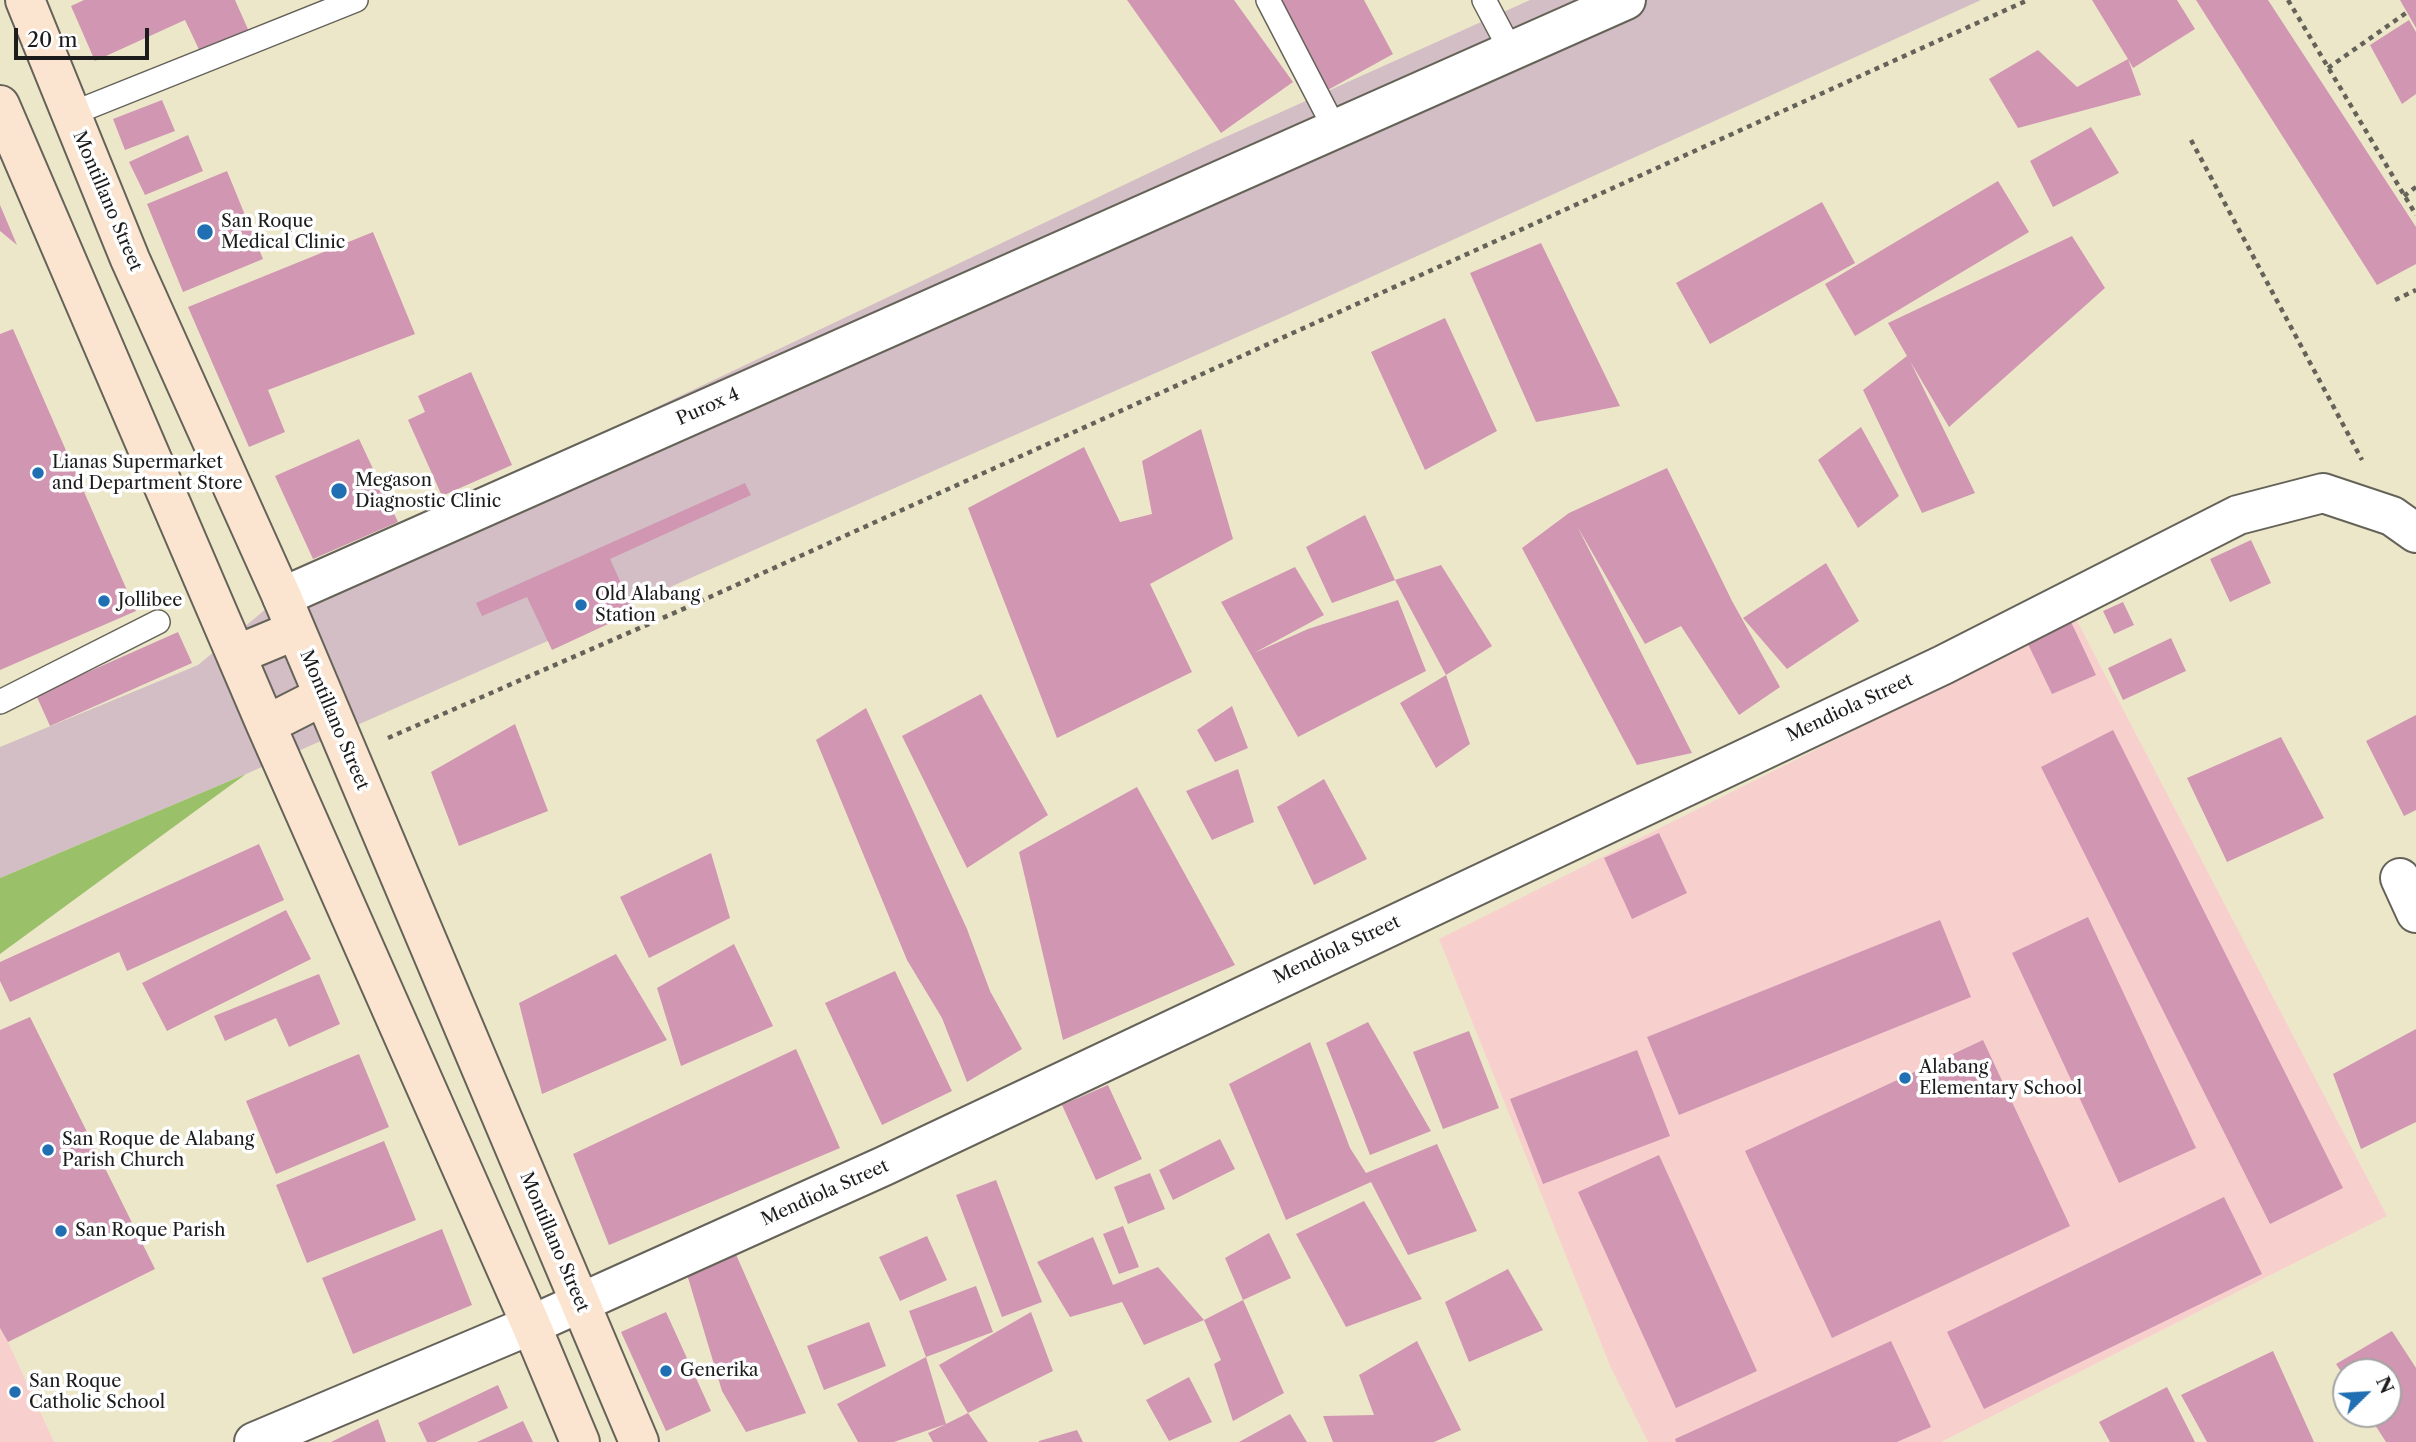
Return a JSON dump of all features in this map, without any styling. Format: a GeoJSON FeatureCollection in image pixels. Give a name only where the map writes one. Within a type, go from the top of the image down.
{"type":"FeatureCollection","features":[{"type":"Feature","properties":{"kind":"main road","name":"Montillano Street"},"geometry":{"type":"LineString","coordinates":[[25,0],[131,259],[350,755],[639,1442]]}},
{"type":"Feature","properties":{"kind":"main road"},"geometry":{"type":"LineString","coordinates":[[0,104],[266,725],[580,1442]]}},
{"type":"Feature","properties":{"kind":"main road"},"geometry":{"type":"LineString","coordinates":[[236,655],[289,613]]}},
{"type":"Feature","properties":{"kind":"main road"},"geometry":{"type":"LineString","coordinates":[[266,725],[323,696]]}},
{"type":"Feature","properties":{"kind":"street","name":"Purox 4"},"geometry":{"type":"LineString","coordinates":[[289,613],[1135,218],[1626,0]]}},
{"type":"Feature","properties":{"kind":"street","name":"Mendiola Street"},"geometry":{"type":"LineString","coordinates":[[254,1442],[531,1325],[884,1166],[1943,665],[2238,515],[2323,493],[2404,524]]}},
{"type":"Feature","properties":{"kind":"street"},"geometry":{"type":"LineString","coordinates":[[2400,878],[2416,913]]}},
{"type":"Feature","properties":{"kind":"lane"},"geometry":{"type":"LineString","coordinates":[[71,114],[356,0]]}},
{"type":"Feature","properties":{"kind":"lane"},"geometry":{"type":"LineString","coordinates":[[1268,0],[1335,129]]}},
{"type":"Feature","properties":{"kind":"lane"},"geometry":{"type":"LineString","coordinates":[[1483,0],[1511,51]]}},
{"type":"Feature","properties":{"kind":"lane"},"geometry":{"type":"LineString","coordinates":[[0,702],[158,622]]}},
{"type":"Feature","properties":{"kind":"path"},"geometry":{"type":"LineString","coordinates":[[350,755],[703,600],[2028,0]]}},
{"type":"Feature","properties":{"kind":"path"},"geometry":{"type":"LineString","coordinates":[[2288,0],[2416,215]]}},
{"type":"Feature","properties":{"kind":"path"},"geometry":{"type":"LineString","coordinates":[[2328,68],[2406,13]]}},
{"type":"Feature","properties":{"kind":"path"},"geometry":{"type":"LineString","coordinates":[[2191,140],[2404,524]]}},
{"type":"Feature","properties":{"kind":"path"},"geometry":{"type":"LineString","coordinates":[[2404,196],[2416,187]]}},
{"type":"Feature","properties":{"kind":"path"},"geometry":{"type":"LineString","coordinates":[[2395,300],[2416,290]]}},
{"type":"Feature","properties":{"kind":"shaded area"},"geometry":{"type":"Polygon","coordinates":[[[1530,0],[1981,0],[1285,316],[246,774],[0,878],[0,747],[198,665],[312,571],[1210,144],[1530,0]]]}},
{"type":"Feature","properties":{"kind":"shaded area","name":"Alabang Elementary School"},"geometry":{"type":"Polygon","coordinates":[[[2076,619],[2387,1216],[1941,1442],[1648,1442],[1611,1368],[1439,939],[2076,619]]]}},
{"type":"Feature","properties":{"kind":"shaded area","name":"San Roque Catholic School"},"geometry":{"type":"Polygon","coordinates":[[[0,1328],[8,1342],[54,1442],[0,1442],[0,1328]]]}},
{"type":"Feature","properties":{"kind":"green space"},"geometry":{"type":"Polygon","coordinates":[[[246,774],[0,954],[0,878],[246,774]]]}},
{"type":"Feature","properties":{"kind":"building"},"geometry":{"type":"Polygon","coordinates":[[[84,0],[235,0],[251,36],[203,58],[185,20],[95,61],[71,6],[84,0]]]}},
{"type":"Feature","properties":{"kind":"building"},"geometry":{"type":"Polygon","coordinates":[[[1127,0],[1234,0],[1293,82],[1221,133],[1127,0]]]}},
{"type":"Feature","properties":{"kind":"building"},"geometry":{"type":"Polygon","coordinates":[[[1276,0],[1364,0],[1393,54],[1326,91],[1276,0]]]}},
{"type":"Feature","properties":{"kind":"building"},"geometry":{"type":"Polygon","coordinates":[[[2092,0],[2177,0],[2195,29],[2133,68],[2092,0]]]}},
{"type":"Feature","properties":{"kind":"building"},"geometry":{"type":"Polygon","coordinates":[[[2196,0],[2268,0],[2416,227],[2416,264],[2377,285],[2196,0]]]}},
{"type":"Feature","properties":{"kind":"building"},"geometry":{"type":"Polygon","coordinates":[[[2400,0],[2416,0],[2416,28],[2400,0]]]}},
{"type":"Feature","properties":{"kind":"building"},"geometry":{"type":"Polygon","coordinates":[[[2409,20],[2416,32],[2416,94],[2402,104],[2370,45],[2409,20]]]}},
{"type":"Feature","properties":{"kind":"building"},"geometry":{"type":"Polygon","coordinates":[[[2038,50],[2077,87],[2128,59],[2141,95],[2018,128],[1989,79],[2038,50]]]}},
{"type":"Feature","properties":{"kind":"building"},"geometry":{"type":"Polygon","coordinates":[[[162,100],[175,131],[125,150],[113,119],[162,100]]]}},
{"type":"Feature","properties":{"kind":"building"},"geometry":{"type":"Polygon","coordinates":[[[2091,127],[2119,173],[2053,207],[2030,161],[2091,127]]]}},
{"type":"Feature","properties":{"kind":"building"},"geometry":{"type":"Polygon","coordinates":[[[188,135],[203,171],[145,195],[129,162],[188,135]]]}},
{"type":"Feature","properties":{"kind":"building","name":"San Roque Medical Clinic"},"geometry":{"type":"Polygon","coordinates":[[[227,171],[263,259],[183,292],[147,204],[227,171]]]}},
{"type":"Feature","properties":{"kind":"building"},"geometry":{"type":"Polygon","coordinates":[[[1998,181],[2029,232],[1855,336],[1825,284],[1998,181]]]}},
{"type":"Feature","properties":{"kind":"building"},"geometry":{"type":"Polygon","coordinates":[[[1822,202],[1855,263],[1710,344],[1676,283],[1822,202]]]}},
{"type":"Feature","properties":{"kind":"building"},"geometry":{"type":"Polygon","coordinates":[[[0,205],[17,245],[0,231],[0,205]]]}},
{"type":"Feature","properties":{"kind":"building"},"geometry":{"type":"Polygon","coordinates":[[[373,232],[415,334],[268,390],[285,432],[249,447],[188,307],[373,232]]]}},
{"type":"Feature","properties":{"kind":"building"},"geometry":{"type":"Polygon","coordinates":[[[2072,236],[2105,288],[1949,427],[1910,361],[1975,493],[1922,513],[1863,390],[1907,356],[1888,323],[2072,236]]]}},
{"type":"Feature","properties":{"kind":"building"},"geometry":{"type":"Polygon","coordinates":[[[1541,243],[1620,406],[1536,422],[1470,273],[1541,243]]]}},
{"type":"Feature","properties":{"kind":"building"},"geometry":{"type":"Polygon","coordinates":[[[1445,318],[1497,431],[1425,470],[1371,352],[1445,318]]]}},
{"type":"Feature","properties":{"kind":"building","name":"Lianas Supermarket and Department Store"},"geometry":{"type":"Polygon","coordinates":[[[13,329],[136,611],[0,670],[0,334],[13,329]]]}},
{"type":"Feature","properties":{"kind":"building"},"geometry":{"type":"Polygon","coordinates":[[[471,372],[512,465],[442,496],[408,420],[425,412],[418,396],[471,372]]]}},
{"type":"Feature","properties":{"kind":"building"},"geometry":{"type":"Polygon","coordinates":[[[1861,427],[1899,496],[1858,528],[1818,460],[1861,427]]]}},
{"type":"Feature","properties":{"kind":"building"},"geometry":{"type":"Polygon","coordinates":[[[1201,429],[1233,539],[1150,584],[1192,672],[1057,738],[968,508],[1084,447],[1120,522],[1152,514],[1142,461],[1201,429]]]}},
{"type":"Feature","properties":{"kind":"building"},"geometry":{"type":"Polygon","coordinates":[[[359,439],[398,522],[313,559],[275,476],[359,439]]]}},
{"type":"Feature","properties":{"kind":"building"},"geometry":{"type":"Polygon","coordinates":[[[1667,468],[1732,601],[1780,687],[1739,715],[1681,626],[1645,644],[1577,526],[1692,753],[1637,765],[1522,548],[1569,513],[1667,468]]]}},
{"type":"Feature","properties":{"kind":"building"},"geometry":{"type":"Polygon","coordinates":[[[745,483],[751,495],[610,559],[634,612],[552,650],[527,597],[482,616],[476,603],[745,483]]]}},
{"type":"Feature","properties":{"kind":"building"},"geometry":{"type":"Polygon","coordinates":[[[1365,515],[1395,580],[1332,603],[1306,547],[1365,515]]]}},
{"type":"Feature","properties":{"kind":"building"},"geometry":{"type":"Polygon","coordinates":[[[2251,540],[2271,583],[2230,602],[2210,559],[2251,540]]]}},
{"type":"Feature","properties":{"kind":"building"},"geometry":{"type":"Polygon","coordinates":[[[1826,563],[1859,621],[1787,669],[1743,618],[1826,563]]]}},
{"type":"Feature","properties":{"kind":"building"},"geometry":{"type":"Polygon","coordinates":[[[1441,565],[1492,646],[1446,675],[1395,580],[1441,565]]]}},
{"type":"Feature","properties":{"kind":"building"},"geometry":{"type":"Polygon","coordinates":[[[1295,567],[1324,615],[1254,653],[1308,629],[1398,600],[1426,671],[1298,737],[1221,602],[1295,567]]]}},
{"type":"Feature","properties":{"kind":"building"},"geometry":{"type":"Polygon","coordinates":[[[2123,602],[2134,625],[2114,634],[2103,611],[2123,602]]]}},
{"type":"Feature","properties":{"kind":"building"},"geometry":{"type":"Polygon","coordinates":[[[2071,622],[2096,675],[2052,694],[2027,642],[2071,622]]]}},
{"type":"Feature","properties":{"kind":"building"},"geometry":{"type":"Polygon","coordinates":[[[178,632],[192,663],[50,726],[36,695],[178,632]]]}},
{"type":"Feature","properties":{"kind":"building"},"geometry":{"type":"Polygon","coordinates":[[[2171,638],[2186,671],[2123,700],[2108,668],[2171,638]]]}},
{"type":"Feature","properties":{"kind":"building"},"geometry":{"type":"Polygon","coordinates":[[[1446,675],[1470,744],[1436,768],[1400,703],[1446,675]]]}},
{"type":"Feature","properties":{"kind":"building"},"geometry":{"type":"Polygon","coordinates":[[[981,694],[1048,815],[967,868],[902,736],[981,694]]]}},
{"type":"Feature","properties":{"kind":"building"},"geometry":{"type":"Polygon","coordinates":[[[1232,706],[1248,748],[1215,762],[1197,730],[1232,706]]]}},
{"type":"Feature","properties":{"kind":"building"},"geometry":{"type":"Polygon","coordinates":[[[866,708],[967,929],[990,991],[1022,1049],[967,1082],[942,1018],[907,960],[816,740],[866,708]]]}},
{"type":"Feature","properties":{"kind":"building"},"geometry":{"type":"Polygon","coordinates":[[[2416,715],[2416,810],[2404,816],[2366,741],[2416,715]]]}},
{"type":"Feature","properties":{"kind":"building"},"geometry":{"type":"Polygon","coordinates":[[[515,724],[548,811],[459,846],[431,772],[515,724]]]}},
{"type":"Feature","properties":{"kind":"building"},"geometry":{"type":"Polygon","coordinates":[[[2113,730],[2343,1188],[2270,1224],[2041,767],[2113,730]]]}},
{"type":"Feature","properties":{"kind":"building"},"geometry":{"type":"Polygon","coordinates":[[[2281,737],[2324,818],[2227,862],[2187,778],[2281,737]]]}},
{"type":"Feature","properties":{"kind":"building"},"geometry":{"type":"Polygon","coordinates":[[[1238,769],[1254,822],[1212,840],[1186,791],[1238,769]]]}},
{"type":"Feature","properties":{"kind":"building"},"geometry":{"type":"Polygon","coordinates":[[[1324,779],[1367,859],[1314,885],[1277,807],[1324,779]]]}},
{"type":"Feature","properties":{"kind":"building"},"geometry":{"type":"Polygon","coordinates":[[[1137,787],[1235,965],[1063,1040],[1019,852],[1137,787]]]}},
{"type":"Feature","properties":{"kind":"building"},"geometry":{"type":"Polygon","coordinates":[[[1659,833],[1687,893],[1632,919],[1604,858],[1659,833]]]}},
{"type":"Feature","properties":{"kind":"building"},"geometry":{"type":"Polygon","coordinates":[[[259,844],[284,900],[127,971],[119,952],[10,1002],[0,981],[0,962],[259,844]]]}},
{"type":"Feature","properties":{"kind":"building"},"geometry":{"type":"Polygon","coordinates":[[[711,853],[730,918],[649,958],[620,897],[711,853]]]}},
{"type":"Feature","properties":{"kind":"building"},"geometry":{"type":"Polygon","coordinates":[[[286,910],[311,959],[167,1031],[142,983],[286,910]]]}},
{"type":"Feature","properties":{"kind":"building"},"geometry":{"type":"Polygon","coordinates":[[[2088,917],[2196,1148],[2119,1183],[2012,953],[2088,917]]]}},
{"type":"Feature","properties":{"kind":"building"},"geometry":{"type":"Polygon","coordinates":[[[1940,920],[1971,997],[1679,1115],[1647,1037],[1940,920]]]}},
{"type":"Feature","properties":{"kind":"building"},"geometry":{"type":"Polygon","coordinates":[[[734,944],[773,1026],[681,1066],[657,988],[734,944]]]}},
{"type":"Feature","properties":{"kind":"building"},"geometry":{"type":"Polygon","coordinates":[[[616,954],[667,1040],[542,1094],[519,1003],[616,954]]]}},
{"type":"Feature","properties":{"kind":"building"},"geometry":{"type":"Polygon","coordinates":[[[895,971],[952,1091],[882,1125],[825,1003],[895,971]]]}},
{"type":"Feature","properties":{"kind":"building"},"geometry":{"type":"Polygon","coordinates":[[[319,974],[340,1024],[289,1047],[276,1018],[225,1041],[214,1016],[319,974]]]}},
{"type":"Feature","properties":{"kind":"building","name":"San Roque de Alabang Parish Church"},"geometry":{"type":"Polygon","coordinates":[[[30,1017],[155,1269],[8,1342],[0,1328],[0,1030],[30,1017]]]}},
{"type":"Feature","properties":{"kind":"building"},"geometry":{"type":"Polygon","coordinates":[[[1368,1022],[1431,1131],[1370,1155],[1326,1043],[1368,1022]]]}},
{"type":"Feature","properties":{"kind":"building"},"geometry":{"type":"Polygon","coordinates":[[[2416,1029],[2416,1122],[2361,1149],[2333,1074],[2416,1029]]]}},
{"type":"Feature","properties":{"kind":"building"},"geometry":{"type":"Polygon","coordinates":[[[1469,1031],[1499,1108],[1443,1129],[1413,1052],[1469,1031]]]}},
{"type":"Feature","properties":{"kind":"building"},"geometry":{"type":"Polygon","coordinates":[[[1983,1040],[2070,1226],[1832,1338],[1745,1151],[1983,1040]]]}},
{"type":"Feature","properties":{"kind":"building"},"geometry":{"type":"Polygon","coordinates":[[[1310,1042],[1350,1148],[1366,1173],[1437,1144],[1477,1231],[1408,1255],[1371,1182],[1286,1220],[1229,1084],[1310,1042]]]}},
{"type":"Feature","properties":{"kind":"building"},"geometry":{"type":"Polygon","coordinates":[[[796,1049],[840,1148],[609,1245],[573,1154],[796,1049]]]}},
{"type":"Feature","properties":{"kind":"building"},"geometry":{"type":"Polygon","coordinates":[[[1637,1050],[1670,1136],[1543,1184],[1510,1099],[1637,1050]]]}},
{"type":"Feature","properties":{"kind":"building"},"geometry":{"type":"Polygon","coordinates":[[[359,1054],[389,1127],[276,1174],[246,1101],[359,1054]]]}},
{"type":"Feature","properties":{"kind":"building"},"geometry":{"type":"Polygon","coordinates":[[[1108,1085],[1142,1159],[1096,1180],[1062,1105],[1108,1085]]]}},
{"type":"Feature","properties":{"kind":"building"},"geometry":{"type":"Polygon","coordinates":[[[1220,1139],[1235,1169],[1173,1200],[1159,1170],[1220,1139]]]}},
{"type":"Feature","properties":{"kind":"building"},"geometry":{"type":"Polygon","coordinates":[[[384,1141],[416,1220],[307,1263],[276,1185],[384,1141]]]}},
{"type":"Feature","properties":{"kind":"building"},"geometry":{"type":"Polygon","coordinates":[[[1659,1155],[1757,1371],[1676,1408],[1578,1192],[1659,1155]]]}},
{"type":"Feature","properties":{"kind":"building"},"geometry":{"type":"Polygon","coordinates":[[[1150,1173],[1165,1209],[1128,1224],[1114,1187],[1150,1173]]]}},
{"type":"Feature","properties":{"kind":"building"},"geometry":{"type":"Polygon","coordinates":[[[996,1180],[1042,1302],[1002,1317],[956,1195],[996,1180]]]}},
{"type":"Feature","properties":{"kind":"building"},"geometry":{"type":"Polygon","coordinates":[[[2224,1197],[2262,1274],[1984,1409],[1947,1332],[2224,1197]]]}},
{"type":"Feature","properties":{"kind":"building"},"geometry":{"type":"Polygon","coordinates":[[[1364,1201],[1422,1299],[1346,1327],[1296,1234],[1364,1201]]]}},
{"type":"Feature","properties":{"kind":"building"},"geometry":{"type":"Polygon","coordinates":[[[1123,1226],[1139,1267],[1119,1274],[1103,1234],[1123,1226]]]}},
{"type":"Feature","properties":{"kind":"building"},"geometry":{"type":"Polygon","coordinates":[[[442,1229],[472,1305],[353,1354],[322,1278],[442,1229]]]}},
{"type":"Feature","properties":{"kind":"building"},"geometry":{"type":"Polygon","coordinates":[[[1269,1233],[1291,1278],[1243,1300],[1225,1258],[1269,1233]]]}},
{"type":"Feature","properties":{"kind":"building"},"geometry":{"type":"Polygon","coordinates":[[[927,1236],[947,1280],[900,1301],[879,1257],[927,1236]]]}},
{"type":"Feature","properties":{"kind":"building"},"geometry":{"type":"Polygon","coordinates":[[[1093,1237],[1113,1285],[1158,1267],[1204,1320],[1144,1345],[1122,1302],[1070,1317],[1037,1262],[1093,1237]]]}},
{"type":"Feature","properties":{"kind":"building"},"geometry":{"type":"Polygon","coordinates":[[[734,1250],[806,1413],[746,1432],[722,1391],[686,1271],[734,1250]]]}},
{"type":"Feature","properties":{"kind":"building"},"geometry":{"type":"Polygon","coordinates":[[[1508,1269],[1543,1330],[1469,1362],[1445,1302],[1508,1269]]]}},
{"type":"Feature","properties":{"kind":"building"},"geometry":{"type":"Polygon","coordinates":[[[976,1286],[993,1332],[926,1357],[909,1311],[976,1286]]]}},
{"type":"Feature","properties":{"kind":"building"},"geometry":{"type":"Polygon","coordinates":[[[1243,1300],[1284,1393],[1233,1421],[1214,1364],[1221,1360],[1204,1320],[1243,1300]]]}},
{"type":"Feature","properties":{"kind":"building","name":"Generika"},"geometry":{"type":"Polygon","coordinates":[[[666,1312],[711,1411],[666,1431],[621,1332],[666,1312]]]}},
{"type":"Feature","properties":{"kind":"building"},"geometry":{"type":"Polygon","coordinates":[[[1031,1312],[1053,1371],[968,1413],[939,1365],[1031,1312]]]}},
{"type":"Feature","properties":{"kind":"building"},"geometry":{"type":"Polygon","coordinates":[[[869,1322],[886,1366],[824,1390],[807,1346],[869,1322]]]}},
{"type":"Feature","properties":{"kind":"building"},"geometry":{"type":"Polygon","coordinates":[[[2392,1331],[2416,1368],[2416,1442],[2386,1442],[2377,1428],[2402,1428],[2402,1358],[2346,1358],[2392,1331]]]}},
{"type":"Feature","properties":{"kind":"building"},"geometry":{"type":"Polygon","coordinates":[[[1417,1341],[1461,1430],[1434,1442],[1333,1442],[1323,1416],[1374,1415],[1359,1375],[1417,1341]]]}},
{"type":"Feature","properties":{"kind":"building"},"geometry":{"type":"Polygon","coordinates":[[[1891,1341],[1931,1427],[1897,1442],[1676,1442],[1675,1439],[1891,1341]]]}},
{"type":"Feature","properties":{"kind":"building"},"geometry":{"type":"Polygon","coordinates":[[[2273,1351],[2314,1442],[2207,1442],[2181,1395],[2273,1351]]]}},
{"type":"Feature","properties":{"kind":"building"},"geometry":{"type":"Polygon","coordinates":[[[926,1357],[946,1424],[894,1442],[858,1442],[837,1404],[926,1357]]]}},
{"type":"Feature","properties":{"kind":"building"},"geometry":{"type":"Polygon","coordinates":[[[1189,1377],[1212,1422],[1169,1441],[1146,1400],[1189,1377]]]}},
{"type":"Feature","properties":{"kind":"building"},"geometry":{"type":"Polygon","coordinates":[[[498,1385],[508,1408],[435,1442],[427,1442],[418,1423],[498,1385]]]}},
{"type":"Feature","properties":{"kind":"building"},"geometry":{"type":"Polygon","coordinates":[[[2167,1387],[2195,1442],[2110,1442],[2099,1422],[2167,1387]]]}},
{"type":"Feature","properties":{"kind":"building"},"geometry":{"type":"Polygon","coordinates":[[[968,1413],[988,1442],[933,1442],[928,1433],[968,1413]]]}},
{"type":"Feature","properties":{"kind":"building"},"geometry":{"type":"Polygon","coordinates":[[[1290,1414],[1307,1442],[1239,1442],[1290,1414]]]}},
{"type":"Feature","properties":{"kind":"building"},"geometry":{"type":"Polygon","coordinates":[[[378,1419],[386,1442],[331,1442],[378,1419]]]}},
{"type":"Feature","properties":{"kind":"building"},"geometry":{"type":"Polygon","coordinates":[[[523,1421],[533,1442],[477,1442],[523,1421]]]}},
{"type":"Feature","properties":{"kind":"building"},"geometry":{"type":"Polygon","coordinates":[[[1077,1430],[1083,1442],[1039,1442],[1039,1441],[1077,1430]]]}},
{"type":"Feature","properties":{"kind":"place","name":"San Roque Medical Clinic"},"geometry":{"type":"Point","coordinates":[205,232]}},
{"type":"Feature","properties":{"kind":"place","name":"Lianas Supermarket and Department Store"},"geometry":{"type":"Point","coordinates":[38,473]}},
{"type":"Feature","properties":{"kind":"place","name":"Megason Diagnostic Clinic"},"geometry":{"type":"Point","coordinates":[339,491]}},
{"type":"Feature","properties":{"kind":"place","name":"Jollibee"},"geometry":{"type":"Point","coordinates":[104,601]}},
{"type":"Feature","properties":{"kind":"place","name":"Old Alabang Station"},"geometry":{"type":"Point","coordinates":[581,605]}},
{"type":"Feature","properties":{"kind":"place","name":"Alabang Elementary School"},"geometry":{"type":"Point","coordinates":[1905,1078]}},
{"type":"Feature","properties":{"kind":"place","name":"San Roque de Alabang Parish Church"},"geometry":{"type":"Point","coordinates":[48,1150]}},
{"type":"Feature","properties":{"kind":"place","name":"San Roque Parish"},"geometry":{"type":"Point","coordinates":[61,1231]}},
{"type":"Feature","properties":{"kind":"place","name":"Generika"},"geometry":{"type":"Point","coordinates":[666,1371]}},
{"type":"Feature","properties":{"kind":"place","name":"San Roque Catholic School"},"geometry":{"type":"Point","coordinates":[15,1392]}}]}
